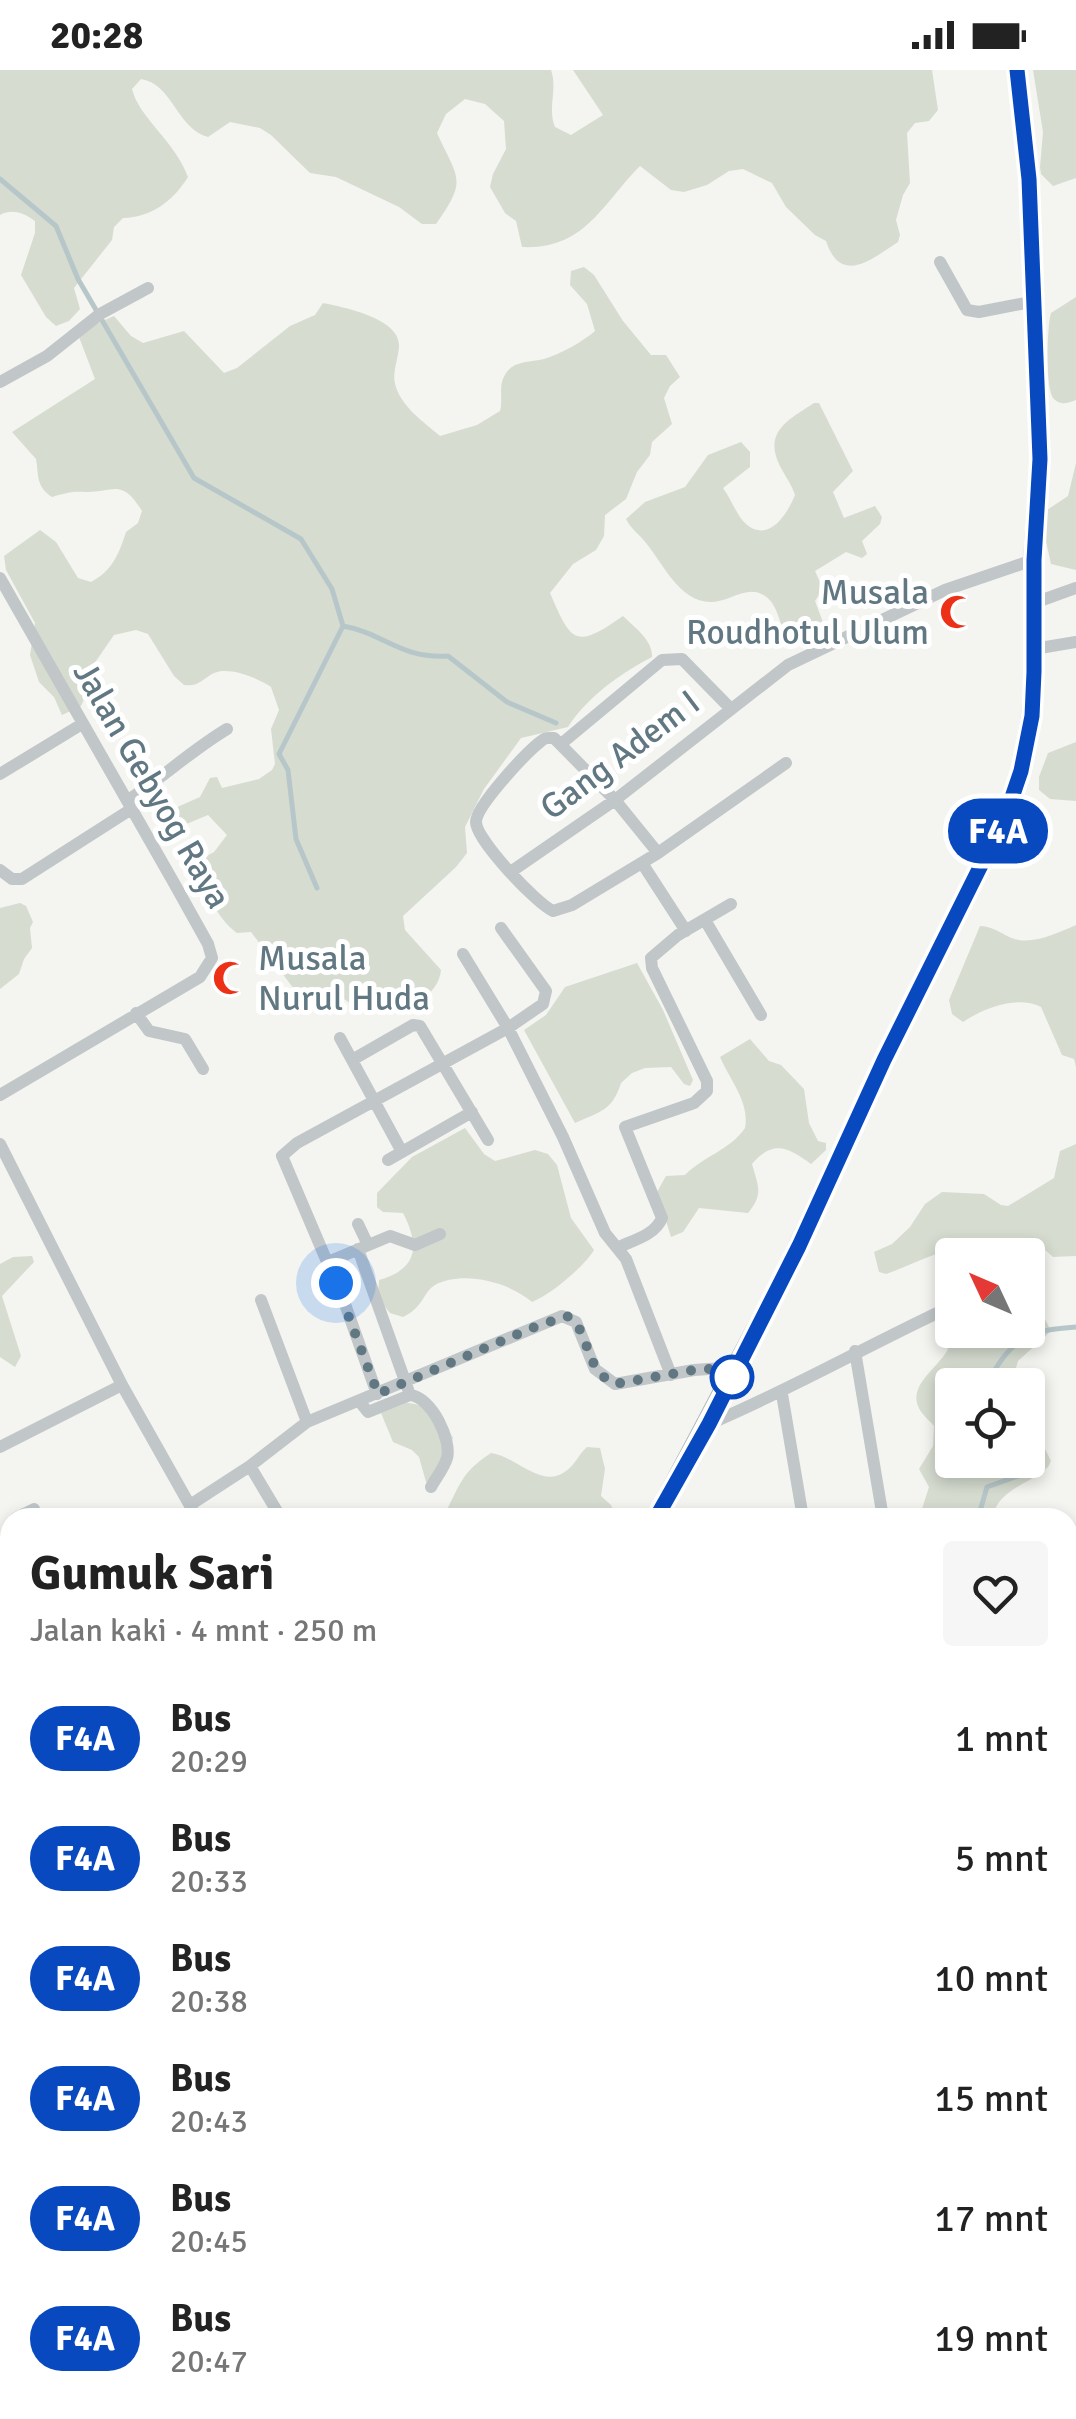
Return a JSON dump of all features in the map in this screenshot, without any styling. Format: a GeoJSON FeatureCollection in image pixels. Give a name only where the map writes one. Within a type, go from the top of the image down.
{"type":"FeatureCollection","features":[{"type":"Feature","properties":{"kind":"main road"},"geometry":{"type":"LineString","coordinates":[[662,1508],[709,1424],[818,1207],[884,1060],[1006,815],[1021,771],[1032,716],[1040,459],[1029,179],[1017,70]]}},
{"type":"Feature","properties":{"kind":"street"},"geometry":{"type":"LineString","coordinates":[[940,262],[966,310],[979,312],[1036,301]]}},
{"type":"Feature","properties":{"kind":"street"},"geometry":{"type":"LineString","coordinates":[[0,382],[47,356],[99,315],[148,288]]}},
{"type":"Feature","properties":{"kind":"street","name":"Gang Adem I"},"geometry":{"type":"LineString","coordinates":[[512,871],[615,800],[788,665],[945,590],[1034,560]]}},
{"type":"Feature","properties":{"kind":"street","name":"Jalan Gebyog Raya"},"geometry":{"type":"LineString","coordinates":[[0,578],[130,804],[208,944],[212,958],[200,976],[0,1096]]}},
{"type":"Feature","properties":{"kind":"street"},"geometry":{"type":"LineString","coordinates":[[1034,603],[1076,588]]}},
{"type":"Feature","properties":{"kind":"street"},"geometry":{"type":"LineString","coordinates":[[1034,649],[1076,642]]}},
{"type":"Feature","properties":{"kind":"street"},"geometry":{"type":"LineString","coordinates":[[561,744],[662,660],[682,659],[731,709]]}},
{"type":"Feature","properties":{"kind":"street"},"geometry":{"type":"LineString","coordinates":[[0,774],[82,724]]}},
{"type":"Feature","properties":{"kind":"street"},"geometry":{"type":"LineString","coordinates":[[0,870],[12,878],[22,878],[130,804],[197,747],[227,729]]}},
{"type":"Feature","properties":{"kind":"street"},"geometry":{"type":"LineString","coordinates":[[658,853],[615,800],[554,738],[541,741],[478,812],[478,834],[542,905],[553,911],[572,905],[658,853],[786,764]]}},
{"type":"Feature","properties":{"kind":"street"},"geometry":{"type":"LineString","coordinates":[[642,862],[686,931]]}},
{"type":"Feature","properties":{"kind":"street"},"geometry":{"type":"LineString","coordinates":[[619,1247],[647,1234],[660,1225],[662,1218],[625,1127],[694,1103],[707,1091],[707,1081],[652,968],[651,958],[658,948],[731,904]]}},
{"type":"Feature","properties":{"kind":"street"},"geometry":{"type":"LineString","coordinates":[[705,920],[761,1015]]}},
{"type":"Feature","properties":{"kind":"street"},"geometry":{"type":"LineString","coordinates":[[378,1394],[328,1262],[282,1156],[297,1143],[508,1028],[543,1004],[546,991],[500,928]]}},
{"type":"Feature","properties":{"kind":"street"},"geometry":{"type":"LineString","coordinates":[[463,954],[508,1028],[605,1233],[619,1247],[653,1324],[670,1375]]}},
{"type":"Feature","properties":{"kind":"street"},"geometry":{"type":"LineString","coordinates":[[136,1013],[150,1031],[185,1039],[204,1069]]}},
{"type":"Feature","properties":{"kind":"street"},"geometry":{"type":"LineString","coordinates":[[352,1060],[413,1025],[420,1026],[488,1140]]}},
{"type":"Feature","properties":{"kind":"street"},"geometry":{"type":"LineString","coordinates":[[340,1038],[402,1152]]}},
{"type":"Feature","properties":{"kind":"street"},"geometry":{"type":"LineString","coordinates":[[388,1160],[472,1112]]}},
{"type":"Feature","properties":{"kind":"street"},"geometry":{"type":"LineString","coordinates":[[0,1144],[122,1385],[191,1508]]}},
{"type":"Feature","properties":{"kind":"street"},"geometry":{"type":"LineString","coordinates":[[358,1224],[408,1389]]}},
{"type":"Feature","properties":{"kind":"street"},"geometry":{"type":"LineString","coordinates":[[328,1262],[390,1236],[415,1246],[440,1234]]}},
{"type":"Feature","properties":{"kind":"street"},"geometry":{"type":"LineString","coordinates":[[261,1300],[307,1422]]}},
{"type":"Feature","properties":{"kind":"street"},"geometry":{"type":"LineString","coordinates":[[709,1424],[782,1394],[855,1351],[935,1314]]}},
{"type":"Feature","properties":{"kind":"street"},"geometry":{"type":"LineString","coordinates":[[359,1401],[368,1412],[532,1328],[567,1316],[576,1322],[595,1369],[609,1382],[621,1385],[716,1366],[737,1367]]}},
{"type":"Feature","properties":{"kind":"street"},"geometry":{"type":"LineString","coordinates":[[855,1351],[882,1508]]}},
{"type":"Feature","properties":{"kind":"street"},"geometry":{"type":"LineString","coordinates":[[0,1447],[122,1385]]}},
{"type":"Feature","properties":{"kind":"street"},"geometry":{"type":"LineString","coordinates":[[197,1508],[307,1422],[378,1394],[408,1389],[429,1402],[447,1448],[447,1458],[431,1486]]}},
{"type":"Feature","properties":{"kind":"street"},"geometry":{"type":"LineString","coordinates":[[782,1394],[801,1508]]}},
{"type":"Feature","properties":{"kind":"street"},"geometry":{"type":"LineString","coordinates":[[250,1466],[275,1508]]}},
{"type":"Feature","properties":{"kind":"shaded area"},"geometry":{"type":"Polygon","coordinates":[[[0,70],[551,70],[555,127],[571,135],[603,115],[573,70],[932,70],[938,110],[929,121],[915,123],[907,133],[910,183],[896,220],[898,242],[868,261],[849,266],[840,263],[826,241],[786,207],[772,183],[743,169],[729,171],[707,185],[684,192],[671,190],[640,166],[577,233],[544,246],[522,247],[516,221],[505,213],[490,187],[506,149],[504,121],[485,104],[465,99],[446,114],[437,133],[454,170],[453,197],[436,224],[422,224],[399,207],[336,177],[310,173],[260,128],[230,122],[208,137],[197,132],[160,89],[141,79],[132,89],[136,100],[175,152],[188,177],[161,206],[143,215],[123,218],[114,227],[112,240],[74,288],[80,309],[69,321],[56,326],[46,317],[21,275],[35,233],[35,221],[18,212],[0,215],[0,70]]]}},
{"type":"Feature","properties":{"kind":"shaded area"},"geometry":{"type":"Polygon","coordinates":[[[1033,70],[1076,70],[1076,178],[1053,186],[1041,174],[1043,132],[1033,70]]]}},
{"type":"Feature","properties":{"kind":"shaded area"},"geometry":{"type":"Polygon","coordinates":[[[584,267],[594,275],[623,321],[651,355],[666,355],[680,377],[664,398],[672,424],[652,442],[650,455],[637,472],[626,499],[605,515],[604,536],[596,550],[573,564],[550,593],[564,622],[576,636],[594,634],[623,616],[646,639],[652,657],[606,687],[568,727],[521,738],[484,789],[465,827],[467,853],[403,916],[405,930],[441,970],[432,990],[413,1004],[388,1010],[360,1009],[337,995],[312,1008],[297,1007],[297,993],[251,932],[237,933],[222,919],[191,865],[214,852],[227,835],[208,815],[172,830],[166,818],[175,808],[200,797],[210,778],[217,777],[222,788],[259,779],[272,770],[275,764],[271,729],[279,710],[271,687],[227,671],[214,673],[197,684],[184,685],[148,634],[136,630],[114,635],[96,661],[80,674],[84,699],[81,706],[62,715],[54,697],[39,682],[30,655],[35,623],[6,570],[4,556],[40,530],[56,542],[78,578],[91,582],[109,567],[126,532],[138,523],[142,511],[128,494],[116,489],[52,497],[40,484],[36,459],[12,432],[95,379],[79,337],[89,327],[114,316],[131,336],[143,343],[184,331],[224,373],[237,368],[290,326],[315,315],[323,303],[368,315],[390,328],[399,345],[394,374],[398,392],[440,436],[477,425],[500,411],[502,383],[510,368],[557,354],[595,331],[587,304],[570,285],[571,271],[584,267]]]}},
{"type":"Feature","properties":{"kind":"shaded area"},"geometry":{"type":"Polygon","coordinates":[[[1076,297],[1076,400],[1062,403],[1054,399],[1049,384],[1050,320],[1051,313],[1076,297]]]}},
{"type":"Feature","properties":{"kind":"shaded area"},"geometry":{"type":"Polygon","coordinates":[[[819,403],[853,471],[833,492],[844,518],[875,506],[882,517],[862,541],[867,554],[862,558],[846,552],[815,571],[823,589],[815,601],[827,633],[795,647],[788,645],[777,612],[765,596],[746,592],[713,602],[691,596],[674,581],[626,519],[645,502],[685,487],[708,455],[741,442],[750,452],[750,467],[723,488],[746,524],[754,529],[770,528],[788,510],[795,495],[776,454],[776,436],[787,421],[819,403]]]}},
{"type":"Feature","properties":{"kind":"shaded area"},"geometry":{"type":"Polygon","coordinates":[[[1076,463],[1076,570],[1051,564],[1044,532],[1047,510],[1068,496],[1076,463]]]}},
{"type":"Feature","properties":{"kind":"shaded area"},"geometry":{"type":"Polygon","coordinates":[[[1076,742],[1076,801],[1050,799],[1039,790],[1039,777],[1048,753],[1076,742]]]}},
{"type":"Feature","properties":{"kind":"shaded area"},"geometry":{"type":"Polygon","coordinates":[[[20,903],[26,906],[33,922],[32,948],[19,974],[0,989],[0,908],[20,903]]]}},
{"type":"Feature","properties":{"kind":"shaded area"},"geometry":{"type":"Polygon","coordinates":[[[1076,925],[1076,1067],[1074,1059],[1062,1055],[1041,1007],[1022,1002],[1001,1005],[963,1022],[952,1014],[949,1000],[980,926],[1026,941],[1076,925]]]}},
{"type":"Feature","properties":{"kind":"shaded area"},"geometry":{"type":"Polygon","coordinates":[[[637,963],[663,1010],[693,1080],[690,1086],[684,1084],[671,1067],[645,1068],[621,1083],[604,1109],[575,1123],[524,1030],[546,1015],[565,987],[637,963]]]}},
{"type":"Feature","properties":{"kind":"shaded area"},"geometry":{"type":"Polygon","coordinates":[[[750,1039],[769,1061],[781,1065],[804,1089],[809,1123],[818,1141],[826,1143],[826,1150],[811,1164],[789,1151],[768,1151],[752,1164],[758,1195],[748,1213],[699,1208],[683,1232],[671,1237],[657,1192],[666,1176],[685,1175],[732,1142],[745,1128],[742,1101],[720,1057],[750,1039]]]}},
{"type":"Feature","properties":{"kind":"shaded area"},"geometry":{"type":"Polygon","coordinates":[[[465,1128],[484,1154],[495,1161],[535,1150],[548,1154],[557,1165],[571,1218],[594,1250],[566,1280],[532,1302],[499,1284],[459,1279],[435,1285],[403,1317],[390,1313],[378,1298],[379,1280],[402,1270],[408,1263],[412,1236],[403,1213],[383,1212],[377,1207],[377,1193],[412,1157],[465,1128]]]}},
{"type":"Feature","properties":{"kind":"shaded area"},"geometry":{"type":"Polygon","coordinates":[[[1076,1144],[1076,1256],[1053,1257],[1045,1250],[1045,1238],[935,1238],[935,1255],[886,1274],[879,1272],[874,1252],[892,1244],[910,1227],[925,1204],[942,1192],[984,1194],[1008,1206],[1054,1178],[1060,1151],[1076,1144]]]}},
{"type":"Feature","properties":{"kind":"shaded area"},"geometry":{"type":"Polygon","coordinates":[[[32,1256],[34,1262],[2,1296],[21,1356],[15,1367],[0,1357],[0,1264],[13,1257],[32,1256]]]}},
{"type":"Feature","properties":{"kind":"shaded area"},"geometry":{"type":"Polygon","coordinates":[[[1032,1348],[1016,1368],[935,1368],[935,1478],[1033,1478],[1007,1494],[996,1508],[922,1508],[929,1487],[919,1469],[933,1446],[934,1426],[921,1412],[916,1398],[921,1383],[948,1349],[1032,1348]]]}},
{"type":"Feature","properties":{"kind":"shaded area"},"geometry":{"type":"Polygon","coordinates":[[[406,1403],[435,1413],[453,1438],[430,1483],[426,1482],[419,1457],[393,1442],[381,1413],[406,1403]]]}},
{"type":"Feature","properties":{"kind":"shaded area"},"geometry":{"type":"Polygon","coordinates":[[[587,1447],[600,1448],[605,1469],[601,1496],[612,1508],[447,1508],[467,1474],[491,1453],[547,1477],[557,1476],[572,1466],[587,1447]]]}},
{"type":"Feature","properties":{"kind":"shaded area"},"geometry":{"type":"Polygon","coordinates":[[[1045,1449],[1051,1461],[1045,1470],[1045,1449]]]}},
{"type":"Feature","properties":{"kind":"waterway"},"geometry":{"type":"LineString","coordinates":[[0,179],[56,226],[78,279],[194,478],[301,539],[332,589],[343,626],[279,754],[288,770],[296,839],[317,888]]}},
{"type":"Feature","properties":{"kind":"waterway"},"geometry":{"type":"LineString","coordinates":[[343,626],[417,654],[448,656],[507,702],[556,723]]}},
{"type":"Feature","properties":{"kind":"waterway"},"geometry":{"type":"LineString","coordinates":[[996,1368],[1009,1350],[1027,1337],[1076,1327]]}},
{"type":"Feature","properties":{"kind":"waterway"},"geometry":{"type":"LineString","coordinates":[[981,1508],[987,1487],[1012,1478]]}},
{"type":"Feature","properties":{"kind":"bus line","name":"F4A"},"geometry":{"type":"LineString","coordinates":[[662,1508],[799,1246],[884,1060],[1006,815],[1021,771],[1032,716],[1040,459],[1029,179],[1017,70]]}},
{"type":"Feature","properties":{"kind":"place","name":"Musala Roudhotul Ulum"},"geometry":{"type":"Point","coordinates":[957,612]}},
{"type":"Feature","properties":{"kind":"place","name":"Musala Nurul Huda"},"geometry":{"type":"Point","coordinates":[230,978]}},
{"type":"Feature","properties":{"kind":"route"},"geometry":{"type":"LineString","coordinates":[[336,1283],[378,1394],[562,1316],[576,1322],[595,1369],[615,1384],[716,1366],[737,1367],[732,1377]]}}]}
